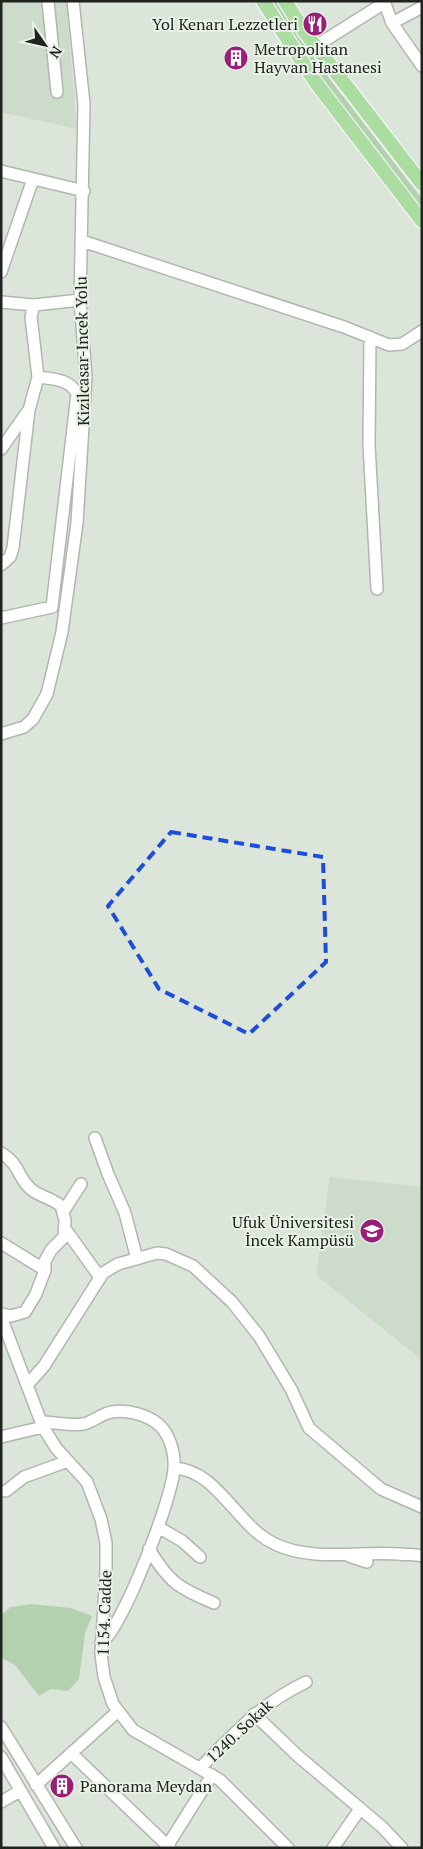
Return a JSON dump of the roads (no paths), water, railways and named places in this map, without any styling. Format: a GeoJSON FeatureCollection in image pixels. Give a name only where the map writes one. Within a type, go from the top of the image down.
{"type":"FeatureCollection","features":[{"type":"Feature","properties":{"kind":"main road"},"geometry":{"type":"LineString","coordinates":[[263,1],[316,83],[422,221]]}},
{"type":"Feature","properties":{"kind":"main road"},"geometry":{"type":"LineString","coordinates":[[285,1],[316,46],[422,184]]}},
{"type":"Feature","properties":{"kind":"street"},"geometry":{"type":"LineString","coordinates":[[48,1],[57,92]]}},
{"type":"Feature","properties":{"kind":"street","name":"Kizilcasar-Incek Yolu"},"geometry":{"type":"LineString","coordinates":[[1,734],[24,727],[40,709],[54,674],[62,632],[76,523],[86,377],[80,300],[84,191],[84,104],[74,1]]}},
{"type":"Feature","properties":{"kind":"street"},"geometry":{"type":"LineString","coordinates":[[316,46],[384,2],[392,23],[422,66]]}},
{"type":"Feature","properties":{"kind":"street"},"geometry":{"type":"LineString","coordinates":[[392,23],[422,7]]}},
{"type":"Feature","properties":{"kind":"street"},"geometry":{"type":"LineString","coordinates":[[1,171],[84,191]]}},
{"type":"Feature","properties":{"kind":"street"},"geometry":{"type":"LineString","coordinates":[[1,272],[33,179]]}},
{"type":"Feature","properties":{"kind":"street"},"geometry":{"type":"LineString","coordinates":[[82,241],[389,344],[402,344],[422,330]]}},
{"type":"Feature","properties":{"kind":"street"},"geometry":{"type":"LineString","coordinates":[[1,302],[34,305],[80,300]]}},
{"type":"Feature","properties":{"kind":"street"},"geometry":{"type":"LineString","coordinates":[[1,565],[10,556],[14,540],[28,410],[38,377],[31,317],[34,305]]}},
{"type":"Feature","properties":{"kind":"street"},"geometry":{"type":"LineString","coordinates":[[370,337],[369,445],[377,589]]}},
{"type":"Feature","properties":{"kind":"street"},"geometry":{"type":"LineString","coordinates":[[1,618],[52,608],[77,394],[74,388],[66,382],[38,377]]}},
{"type":"Feature","properties":{"kind":"street"},"geometry":{"type":"LineString","coordinates":[[1,449],[28,410]]}},
{"type":"Feature","properties":{"kind":"street"},"geometry":{"type":"LineString","coordinates":[[95,1138],[108,1174],[126,1213],[137,1259]]}},
{"type":"Feature","properties":{"kind":"street"},"geometry":{"type":"LineString","coordinates":[[1,1153],[16,1164],[24,1182],[31,1189],[56,1202],[64,1212],[66,1230],[64,1237],[51,1250],[45,1261],[36,1294],[25,1312],[20,1315],[2,1318]]}},
{"type":"Feature","properties":{"kind":"street"},"geometry":{"type":"LineString","coordinates":[[64,1212],[81,1184]]}},
{"type":"Feature","properties":{"kind":"street"},"geometry":{"type":"LineString","coordinates":[[66,1230],[99,1276]]}},
{"type":"Feature","properties":{"kind":"street"},"geometry":{"type":"LineString","coordinates":[[1,1243],[44,1270]]}},
{"type":"Feature","properties":{"kind":"street"},"geometry":{"type":"LineString","coordinates":[[28,1384],[44,1366],[91,1293],[99,1276],[112,1266],[157,1252],[166,1254],[192,1266],[232,1302],[259,1336],[291,1389],[309,1428],[381,1489],[422,1507]]}},
{"type":"Feature","properties":{"kind":"street","name":"1154. Cadde"},"geometry":{"type":"LineString","coordinates":[[2,1318],[7,1337],[28,1384],[42,1424],[56,1448],[87,1482],[94,1498],[106,1543],[101,1642],[104,1677],[117,1712],[133,1730],[212,1775],[288,1848]]}},
{"type":"Feature","properties":{"kind":"street"},"geometry":{"type":"LineString","coordinates":[[1,1437],[42,1424],[80,1425],[116,1411],[143,1416],[156,1422],[169,1439],[174,1468],[171,1490],[158,1527],[125,1605],[109,1634],[101,1642]]}},
{"type":"Feature","properties":{"kind":"street"},"geometry":{"type":"LineString","coordinates":[[6,1491],[24,1477],[68,1461]]}},
{"type":"Feature","properties":{"kind":"street"},"geometry":{"type":"LineString","coordinates":[[174,1468],[190,1472],[214,1486],[245,1523],[272,1543],[287,1549],[304,1552],[379,1553],[422,1556]]}},
{"type":"Feature","properties":{"kind":"street"},"geometry":{"type":"LineString","coordinates":[[158,1527],[182,1541],[200,1556]]}},
{"type":"Feature","properties":{"kind":"street"},"geometry":{"type":"LineString","coordinates":[[148,1549],[163,1573],[173,1583],[214,1603]]}},
{"type":"Feature","properties":{"kind":"street"},"geometry":{"type":"LineString","coordinates":[[338,1553],[367,1562]]}},
{"type":"Feature","properties":{"kind":"street","name":"1240. Sokak"},"geometry":{"type":"LineString","coordinates":[[200,1768],[254,1714],[273,1699],[306,1682]]}},
{"type":"Feature","properties":{"kind":"street"},"geometry":{"type":"LineString","coordinates":[[36,1785],[117,1712]]}},
{"type":"Feature","properties":{"kind":"street"},"geometry":{"type":"LineString","coordinates":[[254,1714],[319,1776],[382,1827],[402,1848]]}},
{"type":"Feature","properties":{"kind":"street"},"geometry":{"type":"LineString","coordinates":[[1,1727],[76,1848]]}},
{"type":"Feature","properties":{"kind":"street"},"geometry":{"type":"LineString","coordinates":[[71,1753],[168,1847]]}},
{"type":"Feature","properties":{"kind":"street"},"geometry":{"type":"LineString","coordinates":[[1,1757],[54,1848]]}},
{"type":"Feature","properties":{"kind":"street","name":"1240. Sokak"},"geometry":{"type":"LineString","coordinates":[[168,1847],[212,1775]]}},
{"type":"Feature","properties":{"kind":"street"},"geometry":{"type":"LineString","coordinates":[[1,1802],[20,1791]]}},
{"type":"Feature","properties":{"kind":"street"},"geometry":{"type":"LineString","coordinates":[[333,1848],[360,1809]]}},
{"type":"Feature","properties":{"kind":"place","name":"Yol Kenarı Lezzetleri"},"geometry":{"type":"Point","coordinates":[315,24]}},
{"type":"Feature","properties":{"kind":"place","name":"Metropolitan Hayvan Hastanesi"},"geometry":{"type":"Point","coordinates":[236,58]}},
{"type":"Feature","properties":{"kind":"place","name":"Ufuk Üniversitesi İncek Kampüsü"},"geometry":{"type":"Point","coordinates":[372,1231]}},
{"type":"Feature","properties":{"kind":"place","name":"Panorama Meydan"},"geometry":{"type":"Point","coordinates":[62,1786]}}]}
